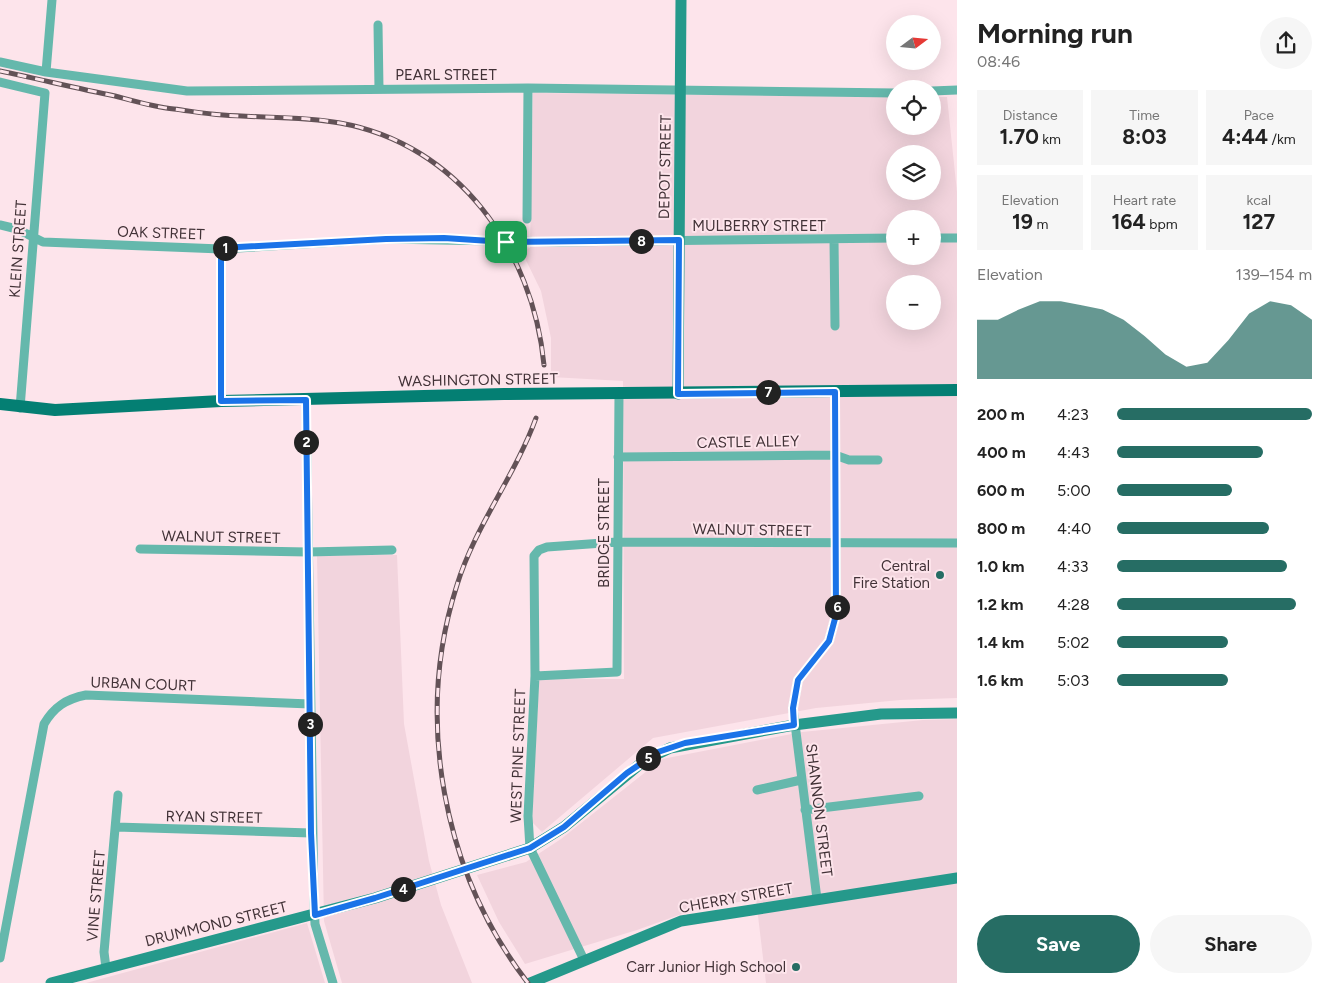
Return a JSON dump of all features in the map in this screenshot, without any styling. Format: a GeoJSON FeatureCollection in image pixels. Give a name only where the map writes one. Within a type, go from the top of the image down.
{"type":"FeatureCollection","features":[{"type":"Feature","properties":{"kind":"main road","name":"WASHINGTON STREET"},"geometry":{"type":"LineString","coordinates":[[0,404],[20,408],[55,410],[221,401],[504,394],[678,394],[957,390]]}},
{"type":"Feature","properties":{"kind":"street"},"geometry":{"type":"LineString","coordinates":[[46,72],[50,0]]}},
{"type":"Feature","properties":{"kind":"street","name":"DEPOT STREET"},"geometry":{"type":"LineString","coordinates":[[678,394],[682,0]]}},
{"type":"Feature","properties":{"kind":"street"},"geometry":{"type":"LineString","coordinates":[[378,25],[379,89]]}},
{"type":"Feature","properties":{"kind":"street","name":"PEARL STREET"},"geometry":{"type":"LineString","coordinates":[[0,62],[46,72],[187,91],[528,88],[886,93]]}},
{"type":"Feature","properties":{"kind":"street","name":"KLEIN STREET"},"geometry":{"type":"LineString","coordinates":[[0,82],[44,93],[20,408]]}},
{"type":"Feature","properties":{"kind":"street"},"geometry":{"type":"LineString","coordinates":[[527,220],[528,88]]}},
{"type":"Feature","properties":{"kind":"street"},"geometry":{"type":"LineString","coordinates":[[941,91],[957,90]]}},
{"type":"Feature","properties":{"kind":"street","name":"OAK STREET"},"geometry":{"type":"LineString","coordinates":[[0,225],[17,230],[43,242],[221,248],[386,239],[444,238]]}},
{"type":"Feature","properties":{"kind":"street","name":"MULBERRY STREET"},"geometry":{"type":"LineString","coordinates":[[444,238],[515,242],[886,238]]}},
{"type":"Feature","properties":{"kind":"street"},"geometry":{"type":"LineString","coordinates":[[941,238],[957,238]]}},
{"type":"Feature","properties":{"kind":"street"},"geometry":{"type":"LineString","coordinates":[[834,239],[836,326]]}},
{"type":"Feature","properties":{"kind":"street"},"geometry":{"type":"LineString","coordinates":[[221,248],[221,401]]}},
{"type":"Feature","properties":{"kind":"street","name":"SHANNON STREET"},"geometry":{"type":"LineString","coordinates":[[817,899],[793,708],[798,680],[812,660],[822,652],[833,630],[837,600],[835,392]]}},
{"type":"Feature","properties":{"kind":"street","name":"BRIDGE STREET"},"geometry":{"type":"LineString","coordinates":[[535,676],[617,672],[619,394]]}},
{"type":"Feature","properties":{"kind":"street"},"geometry":{"type":"LineString","coordinates":[[306,400],[311,833],[315,924],[333,983]]}},
{"type":"Feature","properties":{"kind":"street","name":"CASTLE ALLEY"},"geometry":{"type":"LineString","coordinates":[[618,457],[835,455],[850,460],[878,460]]}},
{"type":"Feature","properties":{"kind":"street","name":"WALNUT STREET"},"geometry":{"type":"LineString","coordinates":[[547,548],[617,542],[837,545],[957,543]]}},
{"type":"Feature","properties":{"kind":"street","name":"WEST PINE STREET"},"geometry":{"type":"LineString","coordinates":[[547,548],[539,550],[534,556],[535,676],[528,816],[530,848],[584,960]]}},
{"type":"Feature","properties":{"kind":"street","name":"WALNUT STREET"},"geometry":{"type":"LineString","coordinates":[[140,549],[308,552],[392,550]]}},
{"type":"Feature","properties":{"kind":"street","name":"URBAN COURT"},"geometry":{"type":"LineString","coordinates":[[0,958],[44,724],[58,705],[75,697],[86,696],[310,704]]}},
{"type":"Feature","properties":{"kind":"street","name":"DRUMMOND STREET"},"geometry":{"type":"LineString","coordinates":[[51,983],[315,915],[375,898],[530,848],[564,827],[627,773],[658,752],[685,743],[794,725],[881,714],[957,713]]}},
{"type":"Feature","properties":{"kind":"street"},"geometry":{"type":"LineString","coordinates":[[757,790],[801,780]]}},
{"type":"Feature","properties":{"kind":"street","name":"VINE STREET"},"geometry":{"type":"LineString","coordinates":[[106,968],[104,952],[118,795]]}},
{"type":"Feature","properties":{"kind":"street"},"geometry":{"type":"LineString","coordinates":[[805,810],[920,796]]}},
{"type":"Feature","properties":{"kind":"street","name":"RYAN STREET"},"geometry":{"type":"LineString","coordinates":[[116,827],[311,833]]}},
{"type":"Feature","properties":{"kind":"street","name":"CHERRY STREET"},"geometry":{"type":"LineString","coordinates":[[530,983],[682,921],[957,878]]}},
{"type":"Feature","properties":{"kind":"shaded area"},"geometry":{"type":"Polygon","coordinates":[[[533,93],[886,97],[886,135],[941,135],[941,97],[947,97],[957,192],[957,698],[900,700],[816,708],[653,738],[542,832],[532,822],[539,679],[624,679],[623,381],[551,377],[551,338],[541,291],[521,250],[530,248],[533,93]]]}},
{"type":"Feature","properties":{"kind":"shaded area"},"geometry":{"type":"Polygon","coordinates":[[[317,555],[397,555],[404,724],[429,861],[441,905],[472,983],[342,983],[324,921],[317,555]]]}},
{"type":"Feature","properties":{"kind":"shaded area"},"geometry":{"type":"Polygon","coordinates":[[[957,719],[957,983],[766,983],[756,899],[693,910],[637,930],[525,964],[499,922],[477,875],[526,862],[561,839],[662,759],[802,732],[923,720],[957,719]]]}},
{"type":"Feature","properties":{"kind":"shaded area"},"geometry":{"type":"Polygon","coordinates":[[[307,923],[325,983],[86,983],[307,923]]]}},
{"type":"Feature","properties":{"kind":"railway"},"geometry":{"type":"LineString","coordinates":[[0,71],[167,108],[217,115],[296,118],[340,123],[382,135],[420,154],[454,178],[482,209],[506,243],[524,282],[537,322],[544,365]]}},
{"type":"Feature","properties":{"kind":"railway"},"geometry":{"type":"LineString","coordinates":[[528,983],[499,940],[475,893],[457,844],[444,793],[438,741],[438,688],[444,636],[457,585],[474,542],[517,460],[536,418]]}},
{"type":"Feature","properties":{"kind":"place","name":"Central Fire Station"},"geometry":{"type":"Point","coordinates":[940,575]}},
{"type":"Feature","properties":{"kind":"place","name":"Carr Junior High School"},"geometry":{"type":"Point","coordinates":[796,967]}},
{"type":"Feature","properties":{"kind":"route"},"geometry":{"type":"LineString","coordinates":[[444,238],[506,242],[679,240],[678,394],[835,392],[837,600],[833,630],[822,652],[812,660],[798,680],[794,693],[794,725],[685,743],[658,752],[627,773],[564,827],[530,848],[375,898],[315,915],[311,833],[306,400],[221,401],[221,248],[386,239],[444,238]]}}]}
